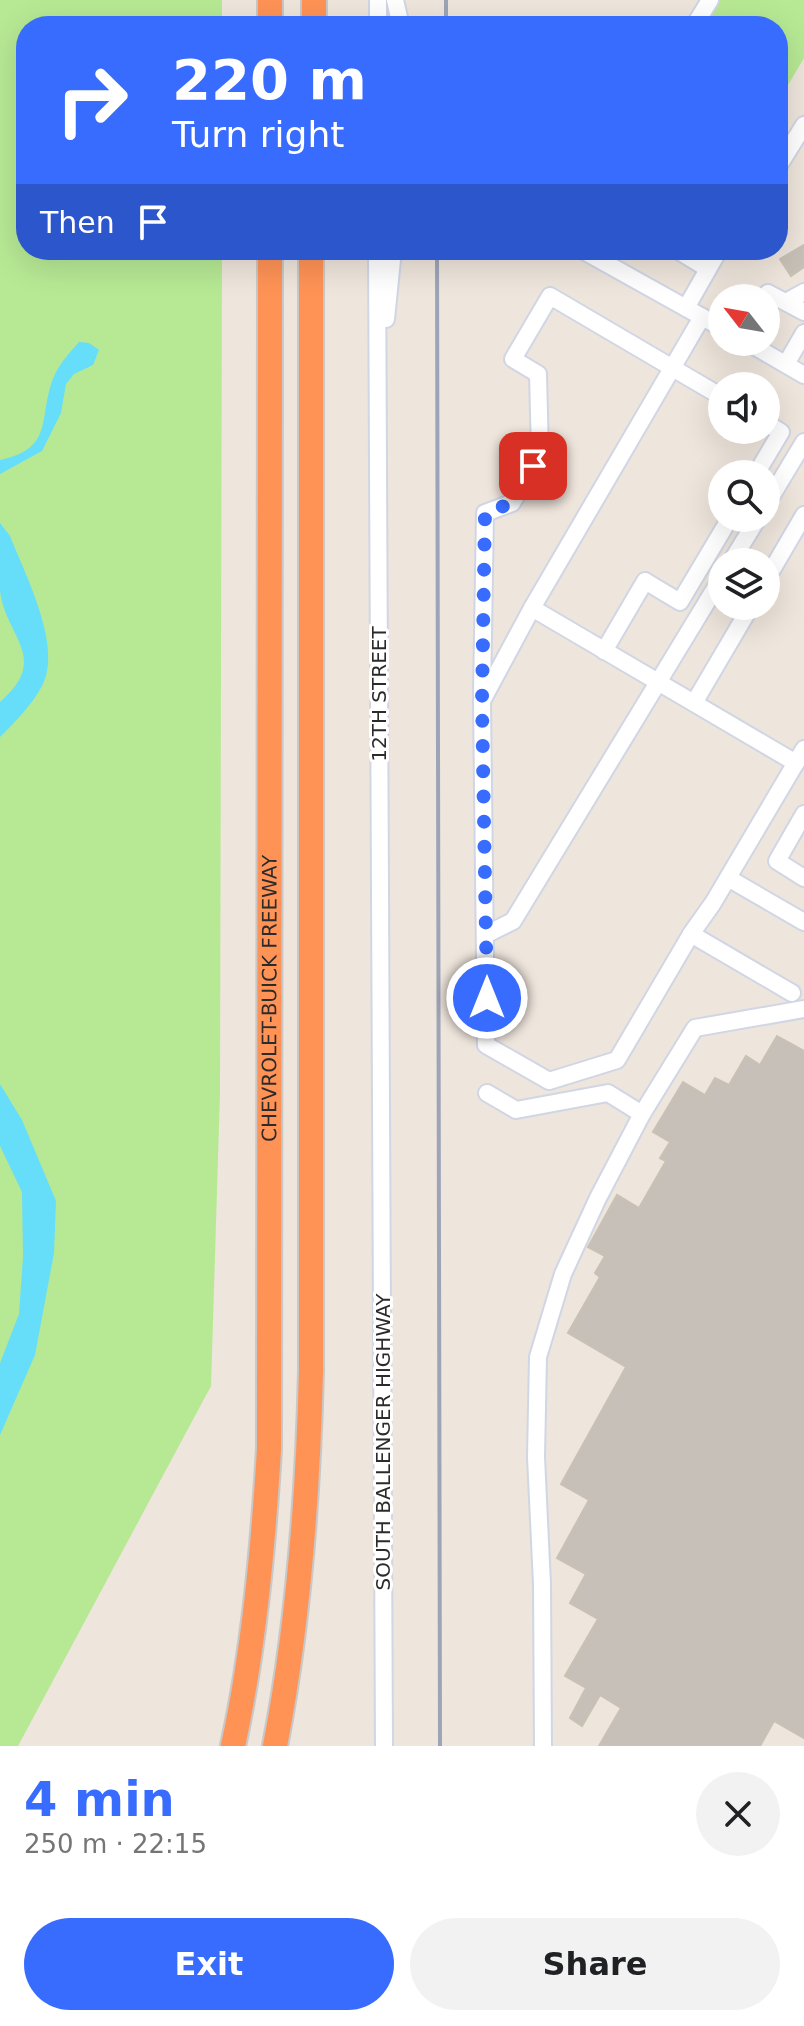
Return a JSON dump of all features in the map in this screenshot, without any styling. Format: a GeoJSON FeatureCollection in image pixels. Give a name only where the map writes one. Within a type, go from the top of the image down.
{"type":"FeatureCollection","features":[{"type":"Feature","properties":{"kind":"highway","name":"CHEVROLET-BUICK FREEWAY"},"geometry":{"type":"LineString","coordinates":[[233,1746],[259,1578],[269,1436],[270,260]]}},
{"type":"Feature","properties":{"kind":"highway","name":"CHEVROLET-BUICK FREEWAY"},"geometry":{"type":"LineString","coordinates":[[275,1746],[293,1639],[309,1469],[311,260]]}},
{"type":"Feature","properties":{"kind":"street"},"geometry":{"type":"LineString","coordinates":[[788,151],[804,125]]}},
{"type":"Feature","properties":{"kind":"street","name":"12TH STREET"},"geometry":{"type":"LineString","coordinates":[[377,260],[381,1138]]}},
{"type":"Feature","properties":{"kind":"street"},"geometry":{"type":"LineString","coordinates":[[377,412],[392,260]]}},
{"type":"Feature","properties":{"kind":"street"},"geometry":{"type":"LineString","coordinates":[[600,260],[708,320]]}},
{"type":"Feature","properties":{"kind":"street"},"geometry":{"type":"LineString","coordinates":[[693,260],[708,269]]}},
{"type":"Feature","properties":{"kind":"street"},"geometry":{"type":"LineString","coordinates":[[686,308],[713,260]]}},
{"type":"Feature","properties":{"kind":"street"},"geometry":{"type":"LineString","coordinates":[[786,302],[804,292]]}},
{"type":"Feature","properties":{"kind":"street"},"geometry":{"type":"LineString","coordinates":[[532,608],[694,703],[800,756],[617,1060],[549,1081],[486,1045],[482,701],[485,513],[512,503],[540,454],[538,374],[513,359],[550,296],[708,389]]}},
{"type":"Feature","properties":{"kind":"street"},"geometry":{"type":"LineString","coordinates":[[780,299],[804,312]]}},
{"type":"Feature","properties":{"kind":"street"},"geometry":{"type":"LineString","coordinates":[[482,701],[532,608],[702,317]]}},
{"type":"Feature","properties":{"kind":"street"},"geometry":{"type":"LineString","coordinates":[[786,364],[804,333]]}},
{"type":"Feature","properties":{"kind":"street"},"geometry":{"type":"LineString","coordinates":[[772,356],[804,375]]}},
{"type":"Feature","properties":{"kind":"street"},"geometry":{"type":"LineString","coordinates":[[780,482],[804,442]]}},
{"type":"Feature","properties":{"kind":"street"},"geometry":{"type":"LineString","coordinates":[[780,556],[804,515]]}},
{"type":"Feature","properties":{"kind":"street"},"geometry":{"type":"LineString","coordinates":[[604,651],[645,581],[680,602],[722,532]]}},
{"type":"Feature","properties":{"kind":"street"},"geometry":{"type":"LineString","coordinates":[[487,934],[513,921],[708,600]]}},
{"type":"Feature","properties":{"kind":"street"},"geometry":{"type":"LineString","coordinates":[[694,703],[743,620]]}},
{"type":"Feature","properties":{"kind":"street"},"geometry":{"type":"LineString","coordinates":[[804,814],[777,861],[804,878]]}},
{"type":"Feature","properties":{"kind":"street"},"geometry":{"type":"LineString","coordinates":[[728,878],[804,922]]}},
{"type":"Feature","properties":{"kind":"street"},"geometry":{"type":"LineString","coordinates":[[691,934],[792,993]]}},
{"type":"Feature","properties":{"kind":"street"},"geometry":{"type":"LineString","coordinates":[[543,1746],[542,1584],[536,1457],[538,1357],[563,1274],[642,1114],[695,1028],[804,1009]]}},
{"type":"Feature","properties":{"kind":"street"},"geometry":{"type":"LineString","coordinates":[[487,1093],[516,1110],[608,1093],[642,1114]]}},
{"type":"Feature","properties":{"kind":"street","name":"SOUTH BALLENGER HIGHWAY"},"geometry":{"type":"LineString","coordinates":[[381,1138],[384,1746]]}},
{"type":"Feature","properties":{"kind":"green space"},"geometry":{"type":"Polygon","coordinates":[[[0,0],[222,0],[222,16],[16,16],[16,260],[222,260],[220,1093],[211,1386],[18,1746],[0,1746],[0,0]]]}},
{"type":"Feature","properties":{"kind":"green space"},"geometry":{"type":"Polygon","coordinates":[[[719,0],[804,0],[804,58],[788,85],[788,16],[709,16],[719,0]]]}},
{"type":"Feature","properties":{"kind":"water"},"geometry":{"type":"Polygon","coordinates":[[[79,342],[89,343],[99,350],[93,365],[74,374],[66,384],[61,413],[42,451],[0,474],[0,460],[18,454],[38,438],[56,372],[79,342]]]}},
{"type":"Feature","properties":{"kind":"water"},"geometry":{"type":"Polygon","coordinates":[[[0,523],[10,536],[39,610],[45,630],[48,668],[43,684],[29,705],[0,737],[0,702],[15,687],[24,660],[0,591],[0,523]]]}},
{"type":"Feature","properties":{"kind":"water"},"geometry":{"type":"Polygon","coordinates":[[[0,1084],[22,1120],[56,1201],[54,1253],[35,1355],[0,1435],[0,1363],[19,1314],[23,1257],[22,1192],[0,1146],[0,1084]]]}},
{"type":"Feature","properties":{"kind":"building"},"geometry":{"type":"Polygon","coordinates":[[[804,245],[804,267],[791,276],[781,260],[788,260],[788,254],[804,245]]]}},
{"type":"Feature","properties":{"kind":"building"},"geometry":{"type":"Polygon","coordinates":[[[777,1036],[804,1051],[804,1738],[774,1721],[760,1746],[599,1746],[621,1708],[600,1695],[582,1726],[570,1718],[586,1688],[565,1676],[598,1619],[570,1603],[586,1574],[557,1558],[589,1500],[561,1484],[626,1367],[568,1333],[600,1277],[595,1273],[605,1256],[588,1247],[617,1195],[639,1208],[666,1161],[660,1158],[670,1142],[653,1132],[683,1082],[705,1095],[715,1078],[729,1085],[746,1056],[760,1065],[777,1036]]]}},
{"type":"Feature","properties":{"kind":"railway"},"geometry":{"type":"LineString","coordinates":[[446,0],[446,16]]}},
{"type":"Feature","properties":{"kind":"railway"},"geometry":{"type":"LineString","coordinates":[[437,260],[440,1746]]}},
{"type":"Feature","properties":{"kind":"route"},"geometry":{"type":"LineString","coordinates":[[487,998],[482,701],[485,513],[512,503],[533,466]]}}]}
